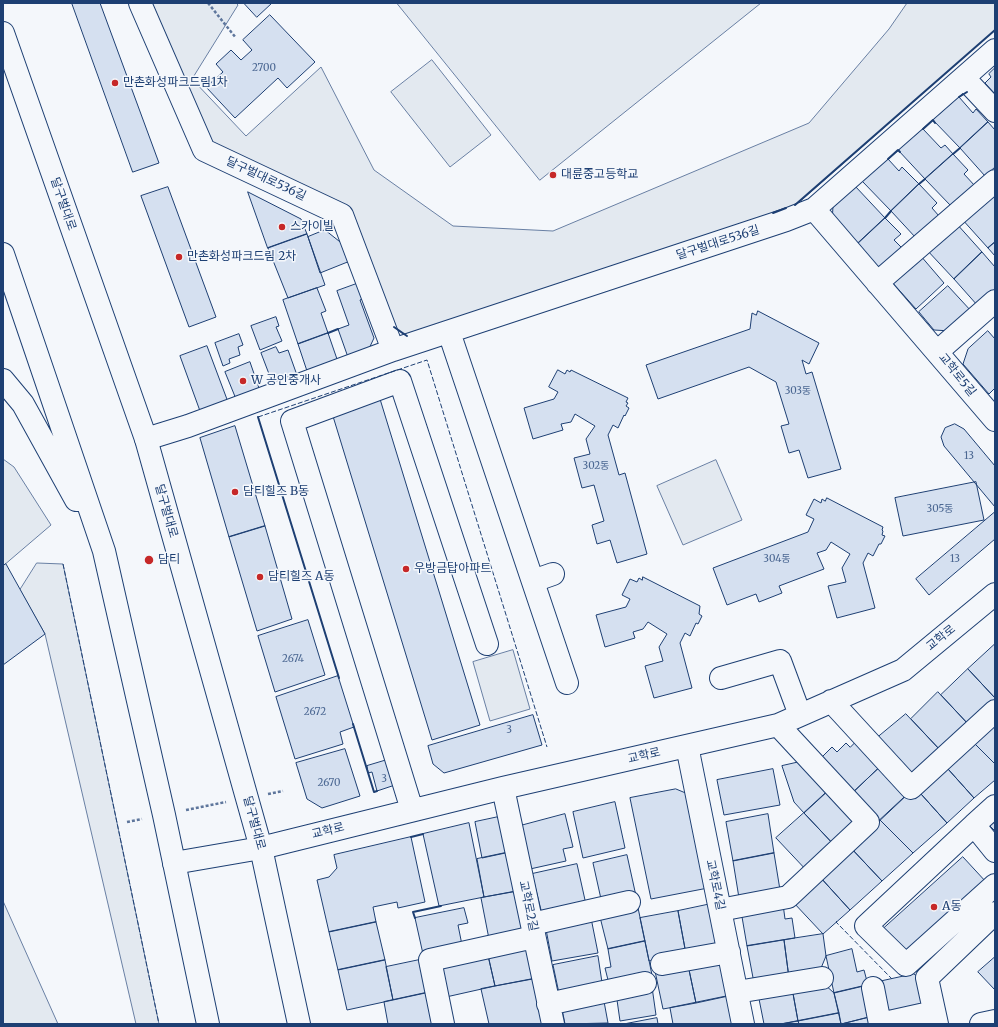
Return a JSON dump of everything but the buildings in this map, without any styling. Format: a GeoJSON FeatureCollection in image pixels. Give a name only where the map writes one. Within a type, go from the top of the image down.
{"type":"FeatureCollection","features":[{"type":"Feature","properties":{"kind":"street","name":"달구벌대로536길"},"geometry":{"type":"LineString","coordinates":[[140,3],[204,150],[342,215],[393,350]]}},
{"type":"Feature","properties":{"kind":"street","name":"달구벌대로"},"geometry":{"type":"LineString","coordinates":[[3,33],[146,439],[261,848],[299,1024]]}},
{"type":"Feature","properties":{"kind":"street","name":"달구벌대로536길"},"geometry":{"type":"LineString","coordinates":[[146,439],[188,426],[393,350],[786,220],[814,209],[995,50]]}},
{"type":"Feature","properties":{"kind":"street"},"geometry":{"type":"LineString","coordinates":[[964,78],[995,111]]}},
{"type":"Feature","properties":{"kind":"street"},"geometry":{"type":"LineString","coordinates":[[877,283],[995,181]]}},
{"type":"Feature","properties":{"kind":"street"},"geometry":{"type":"LineString","coordinates":[[814,209],[937,352]]}},
{"type":"Feature","properties":{"kind":"street"},"geometry":{"type":"LineString","coordinates":[[3,254],[104,551],[164,815],[208,1024]]}},
{"type":"Feature","properties":{"kind":"street","name":"교학로5길"},"geometry":{"type":"LineString","coordinates":[[995,301],[937,352],[995,420]]}},
{"type":"Feature","properties":{"kind":"street"},"geometry":{"type":"LineString","coordinates":[[449,332],[543,577],[567,683]]}},
{"type":"Feature","properties":{"kind":"street"},"geometry":{"type":"LineString","coordinates":[[3,380],[23,404],[104,551]]}},
{"type":"Feature","properties":{"kind":"street"},"geometry":{"type":"LineString","coordinates":[[412,810],[292,421],[400,382],[487,644]]}},
{"type":"Feature","properties":{"kind":"street","name":"교학로"},"geometry":{"type":"LineString","coordinates":[[174,863],[261,848],[503,788],[778,724],[903,670],[995,594]]}},
{"type":"Feature","properties":{"kind":"street"},"geometry":{"type":"LineString","coordinates":[[721,678],[780,661],[800,715]]}},
{"type":"Feature","properties":{"kind":"street"},"geometry":{"type":"LineString","coordinates":[[831,701],[911,788],[995,711]]}},
{"type":"Feature","properties":{"kind":"street"},"geometry":{"type":"LineString","coordinates":[[720,910],[788,897],[868,822],[778,724]]}},
{"type":"Feature","properties":{"kind":"street","name":"교학로4길"},"geometry":{"type":"LineString","coordinates":[[687,746],[744,1024]]}},
{"type":"Feature","properties":{"kind":"street","name":"교학로2길"},"geometry":{"type":"LineString","coordinates":[[503,788],[550,1014]]}},
{"type":"Feature","properties":{"kind":"street"},"geometry":{"type":"LineString","coordinates":[[873,988],[880,1024],[936,1018],[927,978],[906,965],[866,926],[995,806]]}},
{"type":"Feature","properties":{"kind":"street"},"geometry":{"type":"LineString","coordinates":[[974,825],[995,851]]}},
{"type":"Feature","properties":{"kind":"street"},"geometry":{"type":"LineString","coordinates":[[906,965],[995,885]]}},
{"type":"Feature","properties":{"kind":"street"},"geometry":{"type":"LineString","coordinates":[[443,1024],[430,960],[630,902]]}},
{"type":"Feature","properties":{"kind":"street"},"geometry":{"type":"LineString","coordinates":[[927,978],[995,914]]}},
{"type":"Feature","properties":{"kind":"street"},"geometry":{"type":"LineString","coordinates":[[662,964],[729,952]]}},
{"type":"Feature","properties":{"kind":"street"},"geometry":{"type":"LineString","coordinates":[[737,992],[822,978]]}},
{"type":"Feature","properties":{"kind":"street"},"geometry":{"type":"LineString","coordinates":[[550,1014],[645,983]]}},
{"type":"Feature","properties":{"kind":"street"},"geometry":{"type":"LineString","coordinates":[[981,1024],[995,1021]]}},
{"type":"Feature","properties":{"kind":"path"},"geometry":{"type":"LineString","coordinates":[[208,3],[236,38]]}},
{"type":"Feature","properties":{"kind":"path"},"geometry":{"type":"LineString","coordinates":[[127,822],[283,791]]}},
{"type":"Feature","properties":{"kind":"shaded area"},"geometry":{"type":"Polygon","coordinates":[[[150,3],[236,3],[238,5],[192,79],[246,136],[321,67],[374,170],[453,226],[553,231],[809,123],[889,29],[907,3],[995,3],[995,30],[796,205],[407,337],[390,324],[347,209],[213,146],[150,3]]]}},
{"type":"Feature","properties":{"kind":"shaded area"},"geometry":{"type":"Polygon","coordinates":[[[397,3],[761,3],[540,180],[397,3]]]}},
{"type":"Feature","properties":{"kind":"shaded area"},"geometry":{"type":"Polygon","coordinates":[[[432,60],[491,135],[450,167],[391,92],[432,60]]]}},
{"type":"Feature","properties":{"kind":"shaded area"},"geometry":{"type":"Polygon","coordinates":[[[3,459],[14,467],[51,525],[3,566],[3,459]]]}},
{"type":"Feature","properties":{"kind":"shaded area"},"geometry":{"type":"Polygon","coordinates":[[[716,460],[742,520],[683,545],[657,486],[716,460]]]}},
{"type":"Feature","properties":{"kind":"shaded area"},"geometry":{"type":"Polygon","coordinates":[[[37,563],[63,564],[159,1024],[136,1024],[45,634],[20,590],[37,563]]]}},
{"type":"Feature","properties":{"kind":"shaded area"},"geometry":{"type":"Polygon","coordinates":[[[513,650],[530,709],[490,721],[473,662],[513,650]]]}},
{"type":"Feature","properties":{"kind":"shaded area"},"geometry":{"type":"Polygon","coordinates":[[[3,901],[58,1024],[3,1024],[3,901]]]}},
{"type":"Feature","properties":{"kind":"fence"},"geometry":{"type":"LineString","coordinates":[[258,417],[427,360],[547,747]]}},
{"type":"Feature","properties":{"kind":"fence"},"geometry":{"type":"LineString","coordinates":[[63,564],[159,1024]]}},
{"type":"Feature","properties":{"kind":"fence"},"geometry":{"type":"LineString","coordinates":[[837,921],[836,922],[892,979]]}},
{"type":"Feature","properties":{"kind":"wall"},"geometry":{"type":"LineString","coordinates":[[795,205],[995,30]]}},
{"type":"Feature","properties":{"kind":"wall"},"geometry":{"type":"LineString","coordinates":[[959,97],[967,92]]}},
{"type":"Feature","properties":{"kind":"wall"},"geometry":{"type":"LineString","coordinates":[[923,129],[933,120],[935,123]]}},
{"type":"Feature","properties":{"kind":"wall"},"geometry":{"type":"LineString","coordinates":[[953,154],[960,148]]}},
{"type":"Feature","properties":{"kind":"wall"},"geometry":{"type":"LineString","coordinates":[[888,159],[898,150],[900,152]]}},
{"type":"Feature","properties":{"kind":"wall"},"geometry":{"type":"LineString","coordinates":[[919,184],[925,179]]}},
{"type":"Feature","properties":{"kind":"wall"},"geometry":{"type":"LineString","coordinates":[[773,213],[786,208]]}},
{"type":"Feature","properties":{"kind":"wall"},"geometry":{"type":"LineString","coordinates":[[885,218],[891,211]]}},
{"type":"Feature","properties":{"kind":"wall"},"geometry":{"type":"LineString","coordinates":[[394,327],[407,336]]}},
{"type":"Feature","properties":{"kind":"wall"},"geometry":{"type":"LineString","coordinates":[[328,333],[338,329]]}},
{"type":"Feature","properties":{"kind":"wall"},"geometry":{"type":"LineString","coordinates":[[258,417],[339,678]]}},
{"type":"Feature","properties":{"kind":"wall"},"geometry":{"type":"LineString","coordinates":[[353,724],[374,792],[377,791]]}},
{"type":"Feature","properties":{"kind":"wall"},"geometry":{"type":"LineString","coordinates":[[411,837],[423,834]]}},
{"type":"Feature","properties":{"kind":"wall"},"geometry":{"type":"LineString","coordinates":[[415,918],[413,912],[441,906]]}},
{"type":"Feature","properties":{"kind":"place","name":"만촌화성파크드림1차"},"geometry":{"type":"Point","coordinates":[115,83]}},
{"type":"Feature","properties":{"kind":"place","name":"대륜중고등학교"},"geometry":{"type":"Point","coordinates":[553,175]}},
{"type":"Feature","properties":{"kind":"place","name":"스카이빌"},"geometry":{"type":"Point","coordinates":[282,227]}},
{"type":"Feature","properties":{"kind":"place","name":"만촌화성파크드림 2차"},"geometry":{"type":"Point","coordinates":[179,257]}},
{"type":"Feature","properties":{"kind":"place","name":"W 공인중개사"},"geometry":{"type":"Point","coordinates":[243,381]}},
{"type":"Feature","properties":{"kind":"place","name":"담티힐즈 B동"},"geometry":{"type":"Point","coordinates":[235,492]}},
{"type":"Feature","properties":{"kind":"place","name":"담티"},"geometry":{"type":"Point","coordinates":[149,560]}},
{"type":"Feature","properties":{"kind":"place","name":"우방금탑아파트"},"geometry":{"type":"Point","coordinates":[406,569]}},
{"type":"Feature","properties":{"kind":"place","name":"담티힐즈 A동"},"geometry":{"type":"Point","coordinates":[260,577]}},
{"type":"Feature","properties":{"kind":"place","name":"A동"},"geometry":{"type":"Point","coordinates":[934,907]}}]}
